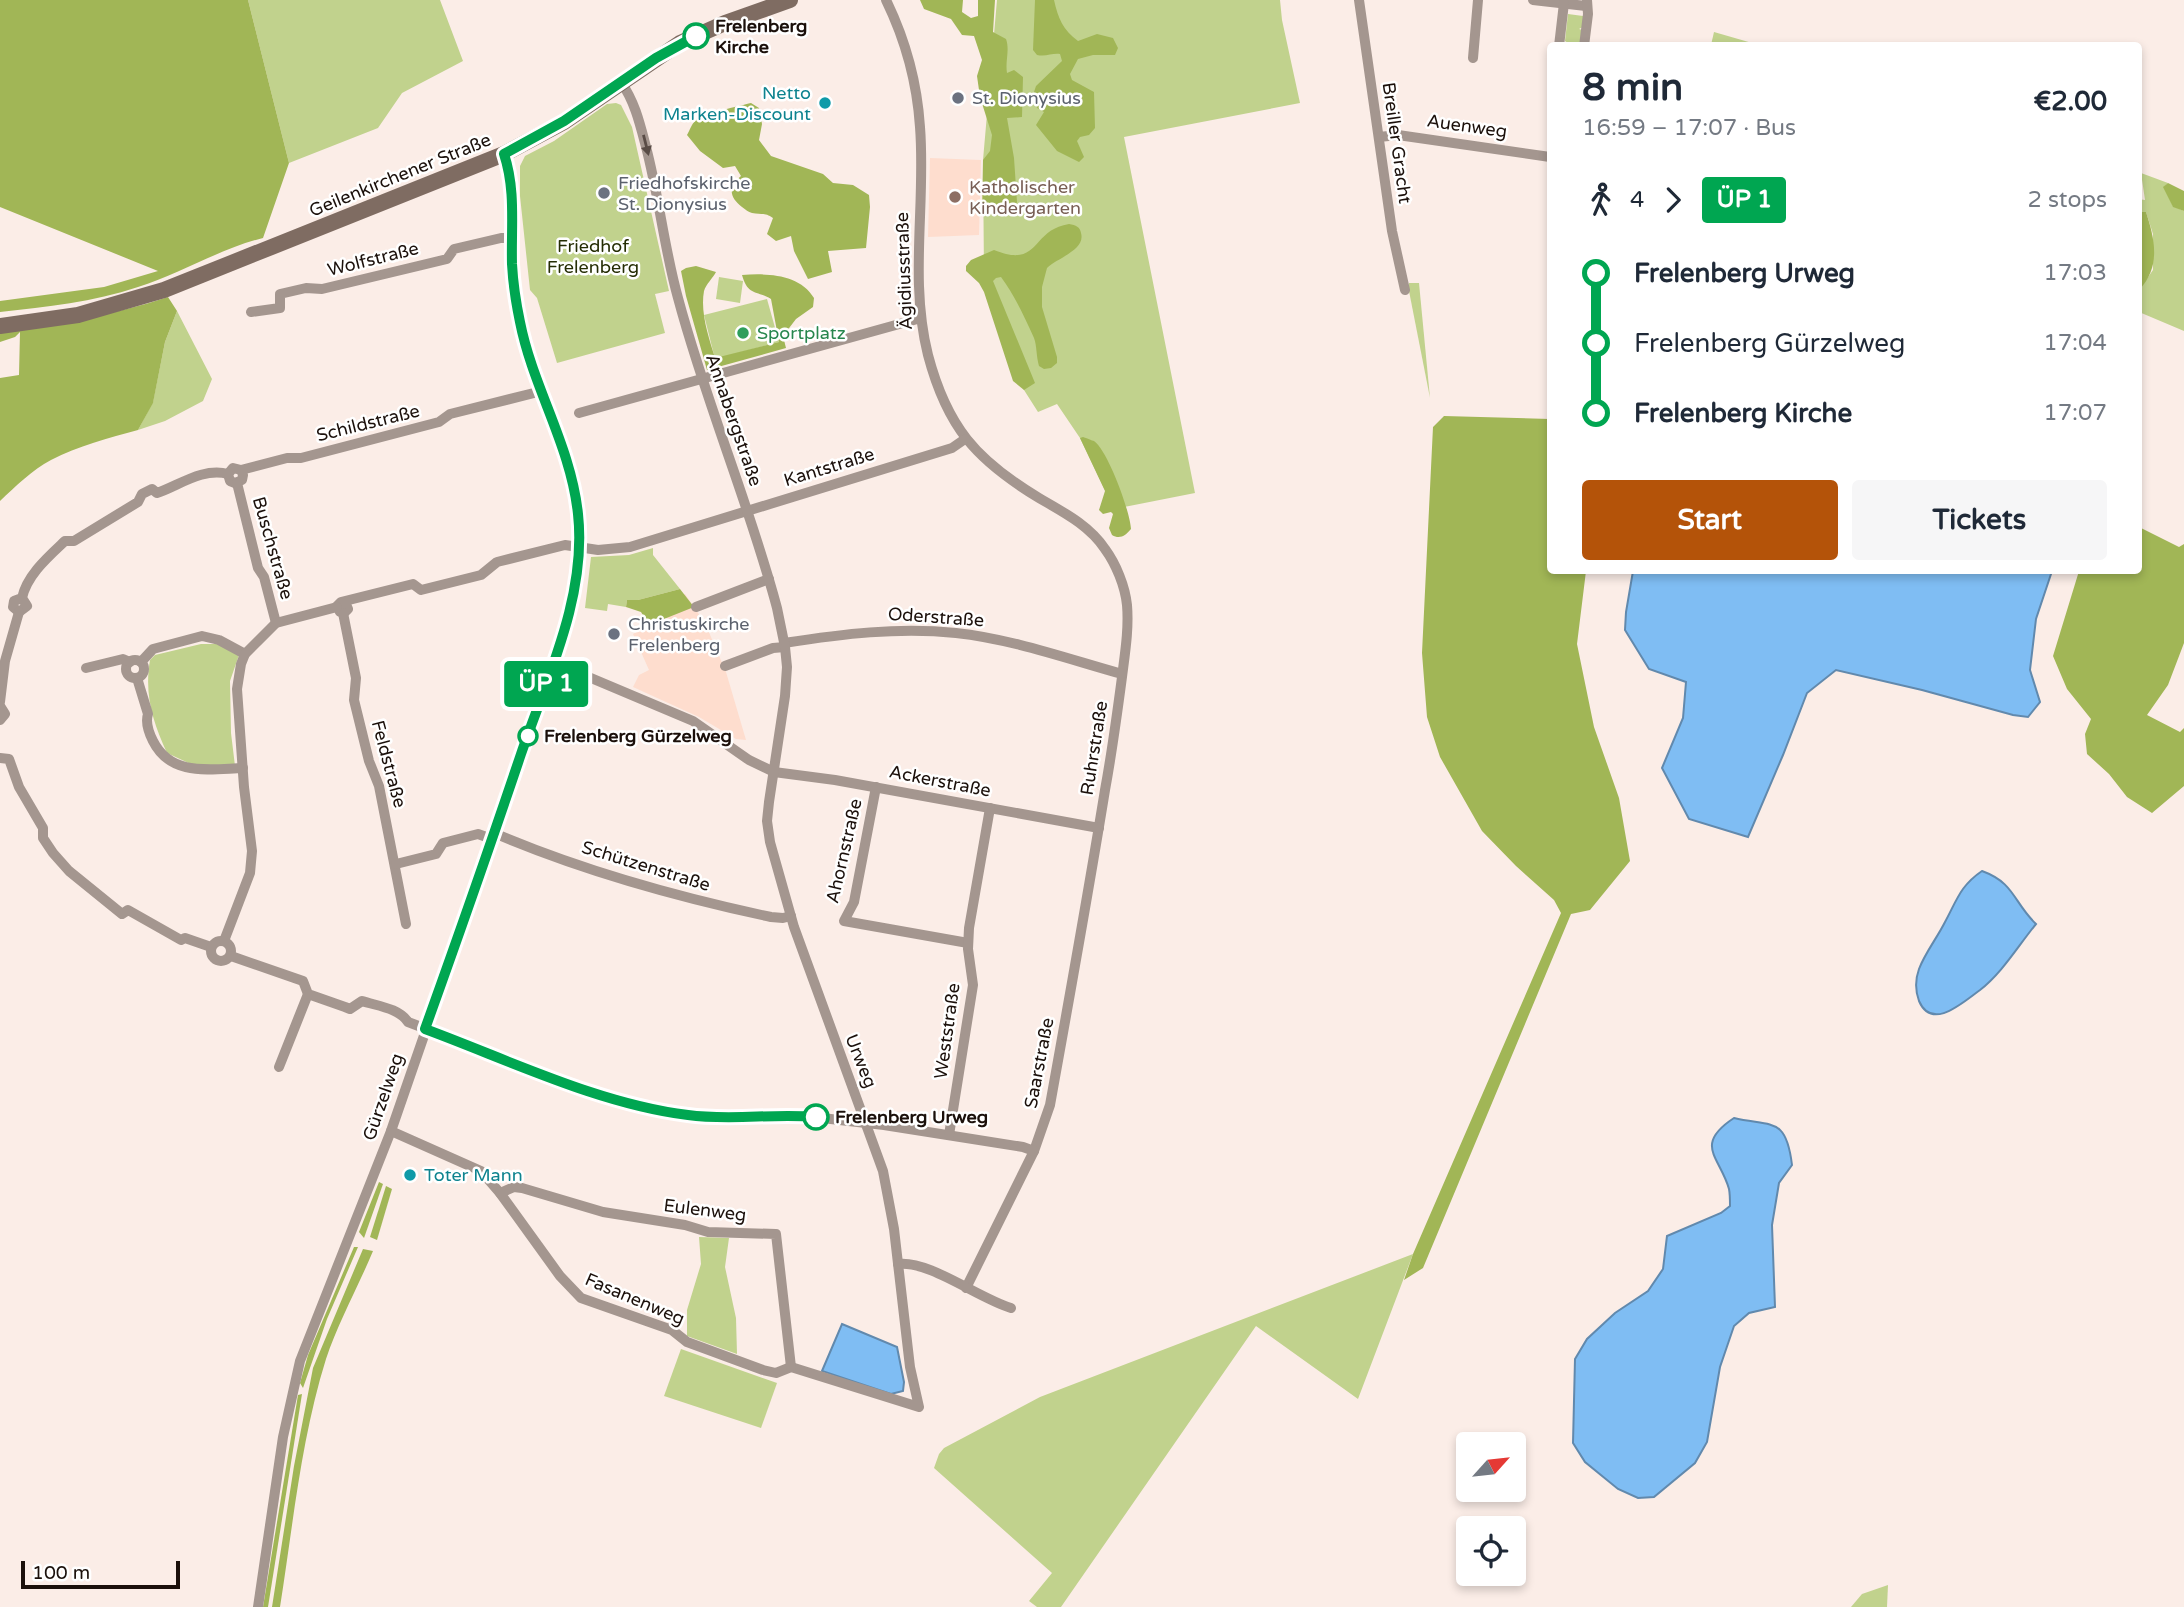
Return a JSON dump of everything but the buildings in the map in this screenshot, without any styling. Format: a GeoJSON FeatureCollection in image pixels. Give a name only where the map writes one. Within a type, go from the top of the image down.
{"type":"FeatureCollection","features":[{"type":"Feature","properties":{"kind":"main road","name":"Geilenkirchener Straße"},"geometry":{"type":"LineString","coordinates":[[0,326],[78,315],[164,290],[504,154],[564,121],[680,43],[724,23],[790,0]]}},
{"type":"Feature","properties":{"kind":"street","name":"Ägidiusstraße"},"geometry":{"type":"LineString","coordinates":[[886,0],[903,37],[913,71],[921,130],[918,248],[921,318],[936,382],[965,439],[1012,481],[1071,516],[1104,547],[1121,583],[1127,604],[1126,651],[1122,674]]}},
{"type":"Feature","properties":{"kind":"street","name":"Breiller Gracht"},"geometry":{"type":"LineString","coordinates":[[1359,0],[1394,244],[1405,290]]}},
{"type":"Feature","properties":{"kind":"street"},"geometry":{"type":"LineString","coordinates":[[1473,58],[1478,0]]}},
{"type":"Feature","properties":{"kind":"street"},"geometry":{"type":"LineString","coordinates":[[1533,0],[1586,3],[1588,14],[1584,42]]}},
{"type":"Feature","properties":{"kind":"street"},"geometry":{"type":"LineString","coordinates":[[1559,42],[1564,3]]}},
{"type":"Feature","properties":{"kind":"street","name":"Annabergstraße"},"geometry":{"type":"LineString","coordinates":[[621,82],[632,99],[639,121],[676,293],[701,379],[769,579],[785,645],[785,696],[774,772]]}},
{"type":"Feature","properties":{"kind":"street","name":"Auenweg"},"geometry":{"type":"LineString","coordinates":[[1379,137],[1398,135],[1547,157]]}},
{"type":"Feature","properties":{"kind":"street","name":"Gürzelweg"},"geometry":{"type":"LineString","coordinates":[[258,1607],[283,1437],[300,1361],[391,1130],[553,662],[578,571],[578,515],[570,470],[527,354],[520,321],[512,268],[510,171],[504,154]]}},
{"type":"Feature","properties":{"kind":"street","name":"Wolfstraße"},"geometry":{"type":"LineString","coordinates":[[251,312],[280,308],[280,294],[306,288],[322,289],[400,271],[447,259],[454,249],[512,237]]}},
{"type":"Feature","properties":{"kind":"street"},"geometry":{"type":"LineString","coordinates":[[579,413],[921,318]]}},
{"type":"Feature","properties":{"kind":"street","name":"Schildstraße"},"geometry":{"type":"LineString","coordinates":[[0,720],[5,714],[0,704],[5,661],[23,591],[43,561],[67,539],[74,541],[138,502],[142,494],[152,489],[157,493],[173,488],[178,481],[221,472],[228,474],[233,468],[242,470],[394,435],[439,422],[450,414],[542,391]]}},
{"type":"Feature","properties":{"kind":"street","name":"Kantstraße"},"geometry":{"type":"LineString","coordinates":[[343,606],[413,584],[421,590],[467,579],[481,575],[497,562],[565,545],[598,550],[630,547],[952,448],[965,439]]}},
{"type":"Feature","properties":{"kind":"street"},"geometry":{"type":"LineString","coordinates":[[228,474],[230,481],[237,483],[243,478],[242,470]]}},
{"type":"Feature","properties":{"kind":"street","name":"Buschstraße"},"geometry":{"type":"LineString","coordinates":[[237,483],[258,568],[264,577],[276,623]]}},
{"type":"Feature","properties":{"kind":"street"},"geometry":{"type":"LineString","coordinates":[[696,607],[769,579]]}},
{"type":"Feature","properties":{"kind":"street"},"geometry":{"type":"LineString","coordinates":[[0,602],[18,605]]}},
{"type":"Feature","properties":{"kind":"street"},"geometry":{"type":"LineString","coordinates":[[224,941],[249,874],[253,851],[237,690],[238,675],[245,654],[276,623],[343,606]]}},
{"type":"Feature","properties":{"kind":"street","name":"Feldstraße"},"geometry":{"type":"LineString","coordinates":[[343,606],[356,678],[354,700],[369,761],[379,786],[406,924]]}},
{"type":"Feature","properties":{"kind":"street","name":"Oderstraße"},"geometry":{"type":"LineString","coordinates":[[725,666],[785,645],[875,631],[952,632],[995,639],[1122,674]]}},
{"type":"Feature","properties":{"kind":"street"},"geometry":{"type":"LineString","coordinates":[[135,662],[153,649],[202,636],[219,640],[245,654]]}},
{"type":"Feature","properties":{"kind":"street"},"geometry":{"type":"LineString","coordinates":[[86,668],[123,659],[135,662],[144,671],[137,678],[148,714],[148,729],[163,755],[184,768],[195,770],[243,768]]}},
{"type":"Feature","properties":{"kind":"street","name":"Ackerstraße"},"geometry":{"type":"LineString","coordinates":[[553,662],[693,721],[749,760],[774,772],[877,787],[1099,828]]}},
{"type":"Feature","properties":{"kind":"street","name":"Ruhrstraße"},"geometry":{"type":"LineString","coordinates":[[1099,828],[1122,674]]}},
{"type":"Feature","properties":{"kind":"street"},"geometry":{"type":"LineString","coordinates":[[0,758],[9,759],[19,787],[43,828],[43,838],[69,871],[122,914],[128,909],[181,940],[185,938],[211,947]]}},
{"type":"Feature","properties":{"kind":"street","name":"Urweg"},"geometry":{"type":"LineString","coordinates":[[774,772],[767,821],[770,842],[791,916],[826,1020],[884,1174],[910,1367],[919,1407]]}},
{"type":"Feature","properties":{"kind":"street","name":"Ahornstraße"},"geometry":{"type":"LineString","coordinates":[[877,787],[854,902],[844,921],[968,943]]}},
{"type":"Feature","properties":{"kind":"street","name":"Weststraße"},"geometry":{"type":"LineString","coordinates":[[949,1135],[973,985],[968,943],[990,808]]}},
{"type":"Feature","properties":{"kind":"street","name":"Saarstraße"},"geometry":{"type":"LineString","coordinates":[[965,1289],[1034,1151],[1050,1105],[1099,828]]}},
{"type":"Feature","properties":{"kind":"street"},"geometry":{"type":"LineString","coordinates":[[396,864],[436,854],[443,844],[478,834],[493,836]]}},
{"type":"Feature","properties":{"kind":"street","name":"Schützenstraße"},"geometry":{"type":"LineString","coordinates":[[493,836],[665,893],[771,917],[791,916]]}},
{"type":"Feature","properties":{"kind":"street"},"geometry":{"type":"LineString","coordinates":[[224,941],[216,942],[211,947],[211,955],[217,961],[225,961],[231,956]]}},
{"type":"Feature","properties":{"kind":"street"},"geometry":{"type":"LineString","coordinates":[[224,941],[230,947],[231,956]]}},
{"type":"Feature","properties":{"kind":"street"},"geometry":{"type":"LineString","coordinates":[[231,956],[303,981],[309,993],[350,1009],[362,1001],[403,1014],[408,1022],[425,1029],[593,1092],[656,1109],[722,1119],[787,1116],[867,1124],[949,1135],[1034,1151]]}},
{"type":"Feature","properties":{"kind":"street"},"geometry":{"type":"LineString","coordinates":[[279,1067],[309,993]]}},
{"type":"Feature","properties":{"kind":"street","name":"Fasanenweg"},"geometry":{"type":"LineString","coordinates":[[391,1130],[481,1171],[571,1291],[581,1298],[672,1330],[687,1342],[763,1370],[776,1374],[791,1367],[919,1407]]}},
{"type":"Feature","properties":{"kind":"street","name":"Eulenweg"},"geometry":{"type":"LineString","coordinates":[[500,1193],[514,1187],[522,1188],[603,1212],[708,1232],[776,1234],[791,1367]]}},
{"type":"Feature","properties":{"kind":"street"},"geometry":{"type":"LineString","coordinates":[[898,1264],[908,1262],[931,1270],[965,1289],[1011,1307]]}},
{"type":"Feature","properties":{"kind":"shaded area","name":"Katholischer Kindergarten"},"geometry":{"type":"Polygon","coordinates":[[[930,158],[981,160],[979,235],[928,237],[930,158]]]}},
{"type":"Feature","properties":{"kind":"shaded area"},"geometry":{"type":"Polygon","coordinates":[[[685,594],[705,623],[726,672],[746,740],[736,739],[699,717],[633,687],[639,675],[649,670],[633,634],[660,619],[655,607],[685,594]]]}},
{"type":"Feature","properties":{"kind":"green space"},"geometry":{"type":"Polygon","coordinates":[[[0,0],[248,0],[289,163],[263,238],[232,248],[153,282],[104,297],[0,312],[0,301],[104,287],[158,271],[0,207],[0,0]]]}},
{"type":"Feature","properties":{"kind":"green space"},"geometry":{"type":"Polygon","coordinates":[[[248,0],[440,0],[463,61],[402,93],[378,128],[289,163],[248,0]]]}},
{"type":"Feature","properties":{"kind":"green space"},"geometry":{"type":"Polygon","coordinates":[[[920,0],[963,0],[962,12],[971,18],[978,16],[978,0],[995,0],[993,32],[1006,39],[1007,73],[1014,70],[1023,77],[1022,117],[1007,118],[1014,158],[1017,202],[1015,208],[1006,215],[982,215],[983,160],[990,151],[992,135],[980,97],[977,76],[982,60],[974,36],[962,35],[951,19],[924,9],[920,0]]]}},
{"type":"Feature","properties":{"kind":"green space"},"geometry":{"type":"Polygon","coordinates":[[[997,0],[1280,0],[1300,103],[1124,137],[1195,493],[1114,509],[1080,438],[1057,404],[1038,412],[1024,390],[984,274],[983,160],[997,0]]]}},
{"type":"Feature","properties":{"kind":"green space"},"geometry":{"type":"Polygon","coordinates":[[[1035,0],[1054,0],[1062,23],[1078,41],[1097,34],[1113,38],[1118,48],[1115,55],[1093,55],[1078,59],[1070,74],[1072,80],[1094,92],[1095,128],[1089,135],[1080,137],[1077,141],[1084,157],[1079,162],[1057,151],[1036,125],[1044,112],[1037,108],[1033,95],[1036,86],[1062,61],[1060,54],[1037,55],[1033,50],[1035,0]]]}},
{"type":"Feature","properties":{"kind":"green space"},"geometry":{"type":"Polygon","coordinates":[[[1568,14],[1583,16],[1583,27],[1579,29],[1583,30],[1580,42],[1565,41],[1568,14]]]}},
{"type":"Feature","properties":{"kind":"green space"},"geometry":{"type":"Polygon","coordinates":[[[1714,32],[1749,42],[1712,42],[1714,32]]]}},
{"type":"Feature","properties":{"kind":"green space"},"geometry":{"type":"Polygon","coordinates":[[[751,103],[759,108],[762,124],[759,140],[771,156],[823,174],[833,183],[853,185],[869,195],[866,248],[828,251],[832,272],[808,279],[794,251],[791,236],[776,241],[767,234],[773,218],[749,212],[733,196],[732,188],[741,176],[735,166],[723,168],[700,151],[687,135],[693,123],[700,118],[751,103]]]}},
{"type":"Feature","properties":{"kind":"green space","name":"Friedhof Frelenberg"},"geometry":{"type":"Polygon","coordinates":[[[607,104],[621,105],[632,127],[669,291],[655,294],[665,333],[557,363],[537,298],[530,290],[520,196],[520,166],[525,156],[554,141],[607,104]]]}},
{"type":"Feature","properties":{"kind":"green space"},"geometry":{"type":"Polygon","coordinates":[[[2142,173],[2168,183],[2164,187],[2173,206],[2184,211],[2184,331],[2142,313],[2142,286],[2153,270],[2153,234],[2146,212],[2142,212],[2142,200],[2145,200],[2142,173]]]}},
{"type":"Feature","properties":{"kind":"green space"},"geometry":{"type":"Polygon","coordinates":[[[2168,183],[2184,191],[2184,211],[2173,207],[2163,187],[2168,183]]]}},
{"type":"Feature","properties":{"kind":"green space"},"geometry":{"type":"Polygon","coordinates":[[[2142,212],[2146,212],[2154,243],[2153,263],[2142,286],[2142,212]]]}},
{"type":"Feature","properties":{"kind":"green space"},"geometry":{"type":"Polygon","coordinates":[[[1069,224],[1080,229],[1079,244],[1047,268],[1042,287],[1042,307],[1057,357],[1057,363],[1051,368],[1044,369],[1039,366],[1034,338],[1006,284],[1001,277],[993,281],[1035,383],[1024,390],[1013,381],[984,292],[966,271],[966,266],[971,260],[994,250],[1009,255],[1028,252],[1047,233],[1069,224]]]}},
{"type":"Feature","properties":{"kind":"green space"},"geometry":{"type":"Polygon","coordinates":[[[696,266],[716,272],[705,288],[703,299],[706,325],[715,358],[779,342],[771,299],[750,289],[742,275],[772,275],[792,280],[808,290],[814,298],[813,307],[796,319],[783,336],[786,348],[707,370],[681,271],[696,266]]]}},
{"type":"Feature","properties":{"kind":"green space"},"geometry":{"type":"Polygon","coordinates":[[[719,277],[743,281],[740,303],[716,299],[719,277]]]}},
{"type":"Feature","properties":{"kind":"green space"},"geometry":{"type":"Polygon","coordinates":[[[1409,283],[1419,283],[1430,398],[1409,291],[1409,283]]]}},
{"type":"Feature","properties":{"kind":"green space"},"geometry":{"type":"Polygon","coordinates":[[[168,297],[177,311],[165,342],[153,403],[138,430],[83,446],[51,460],[31,473],[0,501],[0,378],[19,375],[20,332],[15,337],[0,342],[0,333],[85,319],[168,297]]]}},
{"type":"Feature","properties":{"kind":"green space","name":"Sportplatz"},"geometry":{"type":"Polygon","coordinates":[[[767,299],[779,342],[715,359],[704,315],[767,299]]]}},
{"type":"Feature","properties":{"kind":"green space"},"geometry":{"type":"Polygon","coordinates":[[[177,311],[212,379],[203,401],[165,421],[138,430],[153,402],[165,342],[177,311]]]}},
{"type":"Feature","properties":{"kind":"green space"},"geometry":{"type":"Polygon","coordinates":[[[1444,416],[1547,419],[1547,574],[1586,574],[1577,644],[1594,727],[1619,798],[1630,861],[1590,910],[1571,914],[1423,1268],[1404,1280],[1561,913],[1554,900],[1482,831],[1440,757],[1427,717],[1422,653],[1433,427],[1444,416]]]}},
{"type":"Feature","properties":{"kind":"green space"},"geometry":{"type":"Polygon","coordinates":[[[1080,438],[1094,441],[1100,447],[1117,482],[1131,529],[1123,536],[1112,535],[1109,528],[1113,514],[1103,514],[1099,510],[1105,491],[1080,438]]]}},
{"type":"Feature","properties":{"kind":"green space"},"geometry":{"type":"Polygon","coordinates":[[[2142,528],[2179,547],[2184,544],[2184,643],[2168,685],[2147,715],[2180,732],[2184,728],[2184,786],[2152,813],[2127,797],[2109,774],[2087,754],[2085,734],[2091,719],[2067,689],[2053,656],[2078,574],[2142,574],[2142,528]]]}},
{"type":"Feature","properties":{"kind":"green space"},"geometry":{"type":"Polygon","coordinates":[[[653,548],[653,555],[680,589],[638,600],[627,600],[626,607],[608,604],[607,611],[585,608],[591,557],[629,555],[653,548]]]}},
{"type":"Feature","properties":{"kind":"green space"},"geometry":{"type":"Polygon","coordinates":[[[680,589],[694,607],[649,625],[641,612],[626,607],[627,600],[638,600],[680,589]]]}},
{"type":"Feature","properties":{"kind":"green space"},"geometry":{"type":"Polygon","coordinates":[[[201,644],[219,644],[239,655],[230,681],[235,766],[195,766],[167,753],[154,719],[148,685],[150,660],[155,655],[201,644]]]}},
{"type":"Feature","properties":{"kind":"green space"},"geometry":{"type":"Polygon","coordinates":[[[379,1182],[383,1184],[364,1238],[359,1232],[379,1182]]]}},
{"type":"Feature","properties":{"kind":"green space"},"geometry":{"type":"Polygon","coordinates":[[[386,1186],[392,1189],[377,1240],[370,1237],[386,1186]]]}},
{"type":"Feature","properties":{"kind":"green space"},"geometry":{"type":"Polygon","coordinates":[[[699,1237],[729,1238],[725,1267],[736,1318],[737,1354],[687,1336],[687,1310],[701,1264],[699,1237]]]}},
{"type":"Feature","properties":{"kind":"green space"},"geometry":{"type":"Polygon","coordinates":[[[354,1247],[358,1247],[327,1319],[303,1388],[300,1383],[308,1355],[354,1247]]]}},
{"type":"Feature","properties":{"kind":"green space"},"geometry":{"type":"Polygon","coordinates":[[[363,1249],[373,1251],[342,1318],[317,1389],[298,1482],[280,1607],[272,1607],[294,1466],[313,1368],[363,1249]]]}},
{"type":"Feature","properties":{"kind":"green space"},"geometry":{"type":"Polygon","coordinates":[[[1413,1254],[1358,1399],[1256,1326],[1061,1607],[1037,1607],[1029,1601],[1052,1573],[934,1468],[944,1448],[1040,1397],[1413,1254]]]}},
{"type":"Feature","properties":{"kind":"green space"},"geometry":{"type":"Polygon","coordinates":[[[681,1349],[777,1383],[761,1428],[664,1396],[681,1349]]]}},
{"type":"Feature","properties":{"kind":"green space"},"geometry":{"type":"Polygon","coordinates":[[[302,1394],[268,1607],[263,1607],[298,1395],[302,1394]]]}},
{"type":"Feature","properties":{"kind":"green space"},"geometry":{"type":"Polygon","coordinates":[[[1888,1585],[1887,1607],[1851,1607],[1862,1594],[1888,1585]]]}},
{"type":"Feature","properties":{"kind":"water"},"geometry":{"type":"Polygon","coordinates":[[[1632,574],[2051,574],[2036,619],[2030,670],[2040,702],[2028,717],[1836,670],[1807,693],[1748,837],[1689,819],[1662,768],[1683,718],[1686,682],[1649,669],[1625,630],[1632,574]]]}},
{"type":"Feature","properties":{"kind":"water"},"geometry":{"type":"Polygon","coordinates":[[[1982,871],[2008,887],[2036,924],[2003,967],[1980,990],[1948,1012],[1931,1014],[1919,1001],[1916,985],[1919,969],[1960,894],[1982,871]]]}},
{"type":"Feature","properties":{"kind":"water"},"geometry":{"type":"Polygon","coordinates":[[[1734,1118],[1775,1126],[1786,1138],[1789,1149],[1792,1165],[1779,1183],[1772,1225],[1775,1307],[1749,1313],[1734,1326],[1720,1367],[1707,1442],[1695,1463],[1654,1497],[1638,1498],[1618,1489],[1585,1462],[1573,1443],[1575,1359],[1587,1339],[1615,1313],[1648,1291],[1663,1269],[1667,1236],[1721,1213],[1730,1206],[1729,1189],[1712,1144],[1722,1127],[1734,1118]]]}},
{"type":"Feature","properties":{"kind":"water"},"geometry":{"type":"Polygon","coordinates":[[[842,1324],[897,1347],[904,1382],[903,1391],[891,1394],[822,1371],[842,1324]]]}},
{"type":"Feature","properties":{"kind":"bus line"},"geometry":{"type":"LineString","coordinates":[[696,36],[656,58],[564,121],[504,154],[510,171],[512,268],[520,321],[527,354],[570,470],[578,515],[578,571],[558,649],[425,1029],[593,1092],[656,1109],[722,1119],[816,1117]]}},
{"type":"Feature","properties":{"kind":"place","name":"Frelenberg Kirche"},"geometry":{"type":"Point","coordinates":[696,36]}},
{"type":"Feature","properties":{"kind":"place","name":"St. Dionysius"},"geometry":{"type":"Point","coordinates":[958,98]}},
{"type":"Feature","properties":{"kind":"place","name":"Netto Marken-Discount"},"geometry":{"type":"Point","coordinates":[825,103]}},
{"type":"Feature","properties":{"kind":"place","name":"Friedhofskirche St. Dionysius"},"geometry":{"type":"Point","coordinates":[604,193]}},
{"type":"Feature","properties":{"kind":"place","name":"Katholischer Kindergarten"},"geometry":{"type":"Point","coordinates":[955,197]}},
{"type":"Feature","properties":{"kind":"place","name":"Sportplatz"},"geometry":{"type":"Point","coordinates":[743,333]}},
{"type":"Feature","properties":{"kind":"place","name":"Christuskirche Frelenberg"},"geometry":{"type":"Point","coordinates":[614,634]}},
{"type":"Feature","properties":{"kind":"place","name":"Frelenberg Gürzelweg"},"geometry":{"type":"Point","coordinates":[528,736]}},
{"type":"Feature","properties":{"kind":"place","name":"Frelenberg Urweg"},"geometry":{"type":"Point","coordinates":[816,1117]}},
{"type":"Feature","properties":{"kind":"place","name":"Toter Mann"},"geometry":{"type":"Point","coordinates":[410,1175]}}]}
